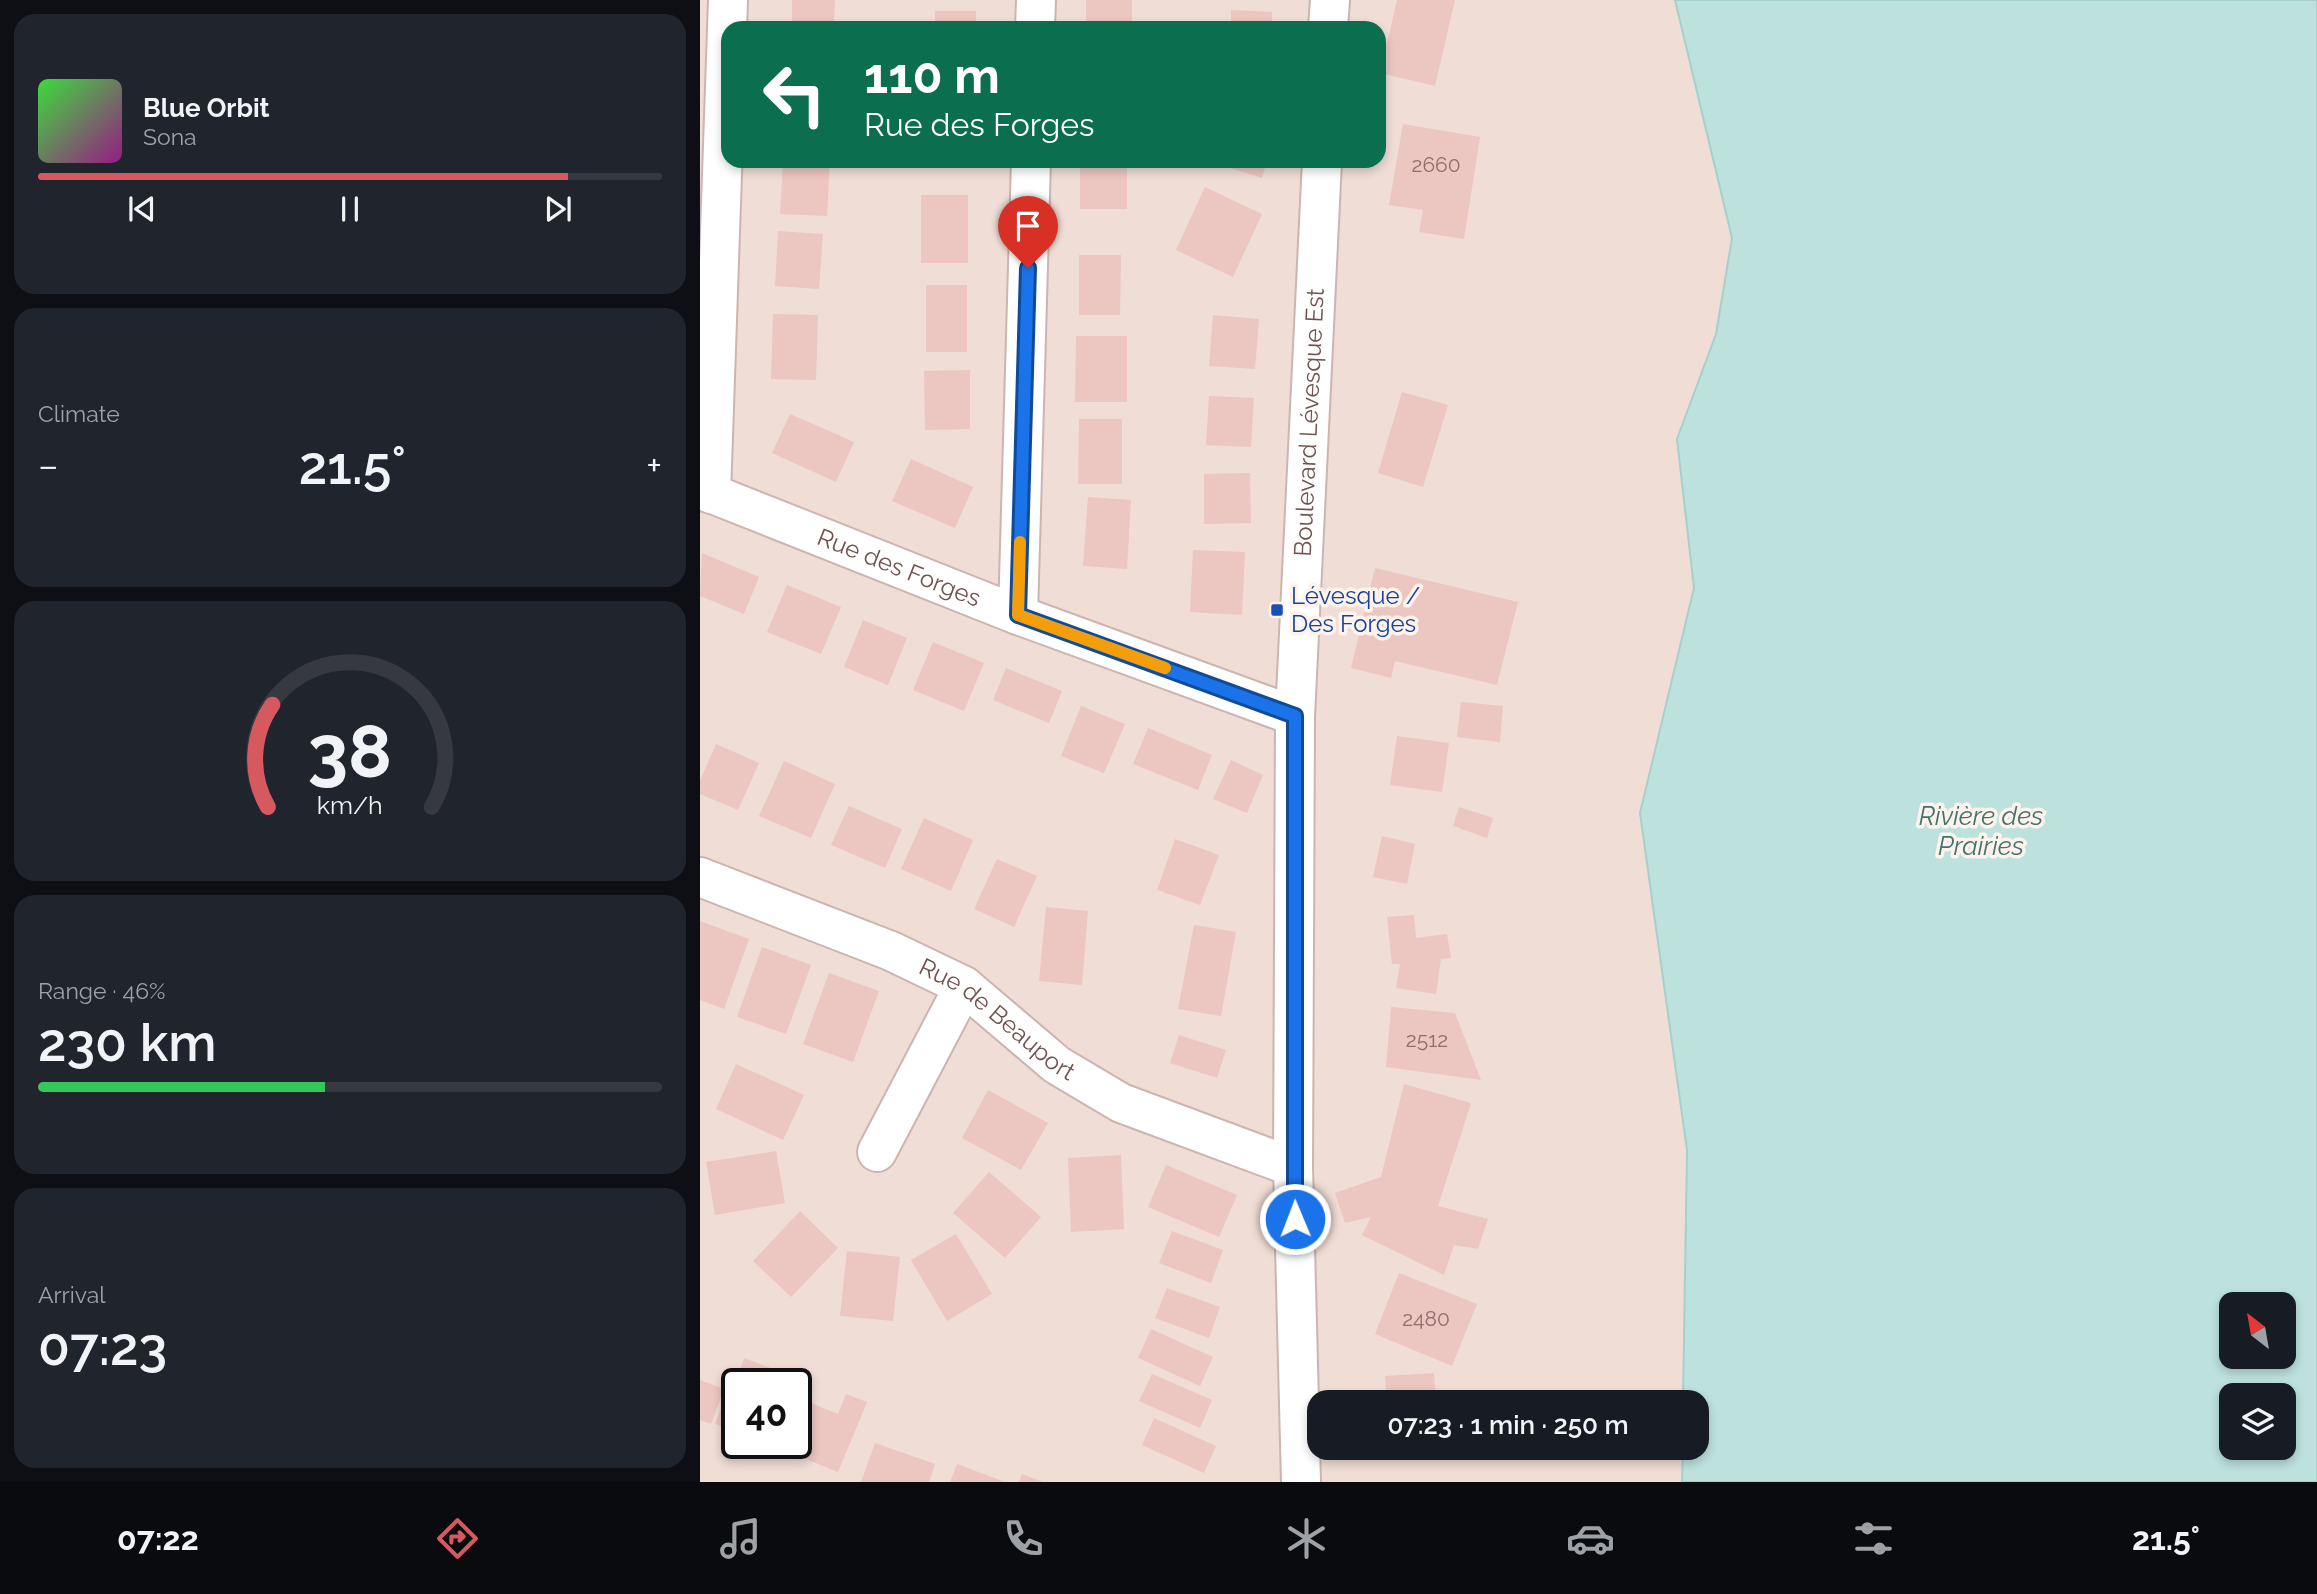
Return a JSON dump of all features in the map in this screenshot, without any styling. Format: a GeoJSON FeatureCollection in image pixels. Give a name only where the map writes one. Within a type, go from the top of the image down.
{"type":"FeatureCollection","features":[{"type":"Feature","properties":{"kind":"street"},"geometry":{"type":"LineString","coordinates":[[727,21],[728,0]]}},
{"type":"Feature","properties":{"kind":"street"},"geometry":{"type":"LineString","coordinates":[[1035,0],[1035,21]]}},
{"type":"Feature","properties":{"kind":"street"},"geometry":{"type":"LineString","coordinates":[[1328,21],[1330,0]]}},
{"type":"Feature","properties":{"kind":"street"},"geometry":{"type":"LineString","coordinates":[[706,491],[721,156]]}},
{"type":"Feature","properties":{"kind":"street"},"geometry":{"type":"LineString","coordinates":[[1018,615],[1031,168]]}},
{"type":"Feature","properties":{"kind":"street","name":"Boulevard Lévesque Est"},"geometry":{"type":"LineString","coordinates":[[1301,1482],[1293,1167],[1295,716],[1322,168]]}},
{"type":"Feature","properties":{"kind":"street","name":"Rue des Forges"},"geometry":{"type":"LineString","coordinates":[[706,491],[1018,615],[1295,716]]}},
{"type":"Feature","properties":{"kind":"street","name":"Rue de Beauport"},"geometry":{"type":"LineString","coordinates":[[700,877],[891,951],[964,986],[1057,1065],[1121,1103],[1293,1167]]}},
{"type":"Feature","properties":{"kind":"street"},"geometry":{"type":"LineString","coordinates":[[877,1152],[964,986]]}},
{"type":"Feature","properties":{"kind":"shaded area"},"geometry":{"type":"Polygon","coordinates":[[[700,0],[1675,0],[1732,238],[1716,334],[1677,439],[1694,588],[1640,813],[1687,1150],[1683,1390],[1307,1390],[1307,1460],[1683,1460],[1682,1482],[700,1482],[700,0]]]}},
{"type":"Feature","properties":{"kind":"water","name":"Rivière des Prairies"},"geometry":{"type":"Polygon","coordinates":[[[1675,0],[2317,0],[2317,1482],[1682,1482],[1683,1460],[1709,1460],[1709,1390],[1683,1390],[1687,1150],[1640,813],[1694,588],[1677,439],[1716,334],[1732,238],[1675,0]]]}},
{"type":"Feature","properties":{"kind":"building"},"geometry":{"type":"Polygon","coordinates":[[[792,0],[835,0],[834,21],[792,21],[792,0]]]}},
{"type":"Feature","properties":{"kind":"building"},"geometry":{"type":"Polygon","coordinates":[[[1086,0],[1132,0],[1132,21],[1086,21],[1086,0]]]}},
{"type":"Feature","properties":{"kind":"building"},"geometry":{"type":"Polygon","coordinates":[[[1397,0],[1455,0],[1435,86],[1386,74],[1386,47],[1397,0]]]}},
{"type":"Feature","properties":{"kind":"building"},"geometry":{"type":"Polygon","coordinates":[[[1231,10],[1272,12],[1272,21],[1231,21],[1231,10]]]}},
{"type":"Feature","properties":{"kind":"building"},"geometry":{"type":"Polygon","coordinates":[[[935,11],[976,11],[976,21],[935,21],[935,11]]]}},
{"type":"Feature","properties":{"kind":"building"},"geometry":{"type":"Polygon","coordinates":[[[1403,124],[1480,137],[1464,239],[1419,232],[1423,210],[1389,205],[1403,124]]]}},
{"type":"Feature","properties":{"kind":"building"},"geometry":{"type":"Polygon","coordinates":[[[783,168],[830,168],[827,216],[780,214],[783,168]]]}},
{"type":"Feature","properties":{"kind":"building"},"geometry":{"type":"Polygon","coordinates":[[[1080,168],[1127,168],[1127,209],[1080,209],[1080,168]]]}},
{"type":"Feature","properties":{"kind":"building"},"geometry":{"type":"Polygon","coordinates":[[[1231,168],[1265,168],[1262,178],[1231,168]]]}},
{"type":"Feature","properties":{"kind":"building"},"geometry":{"type":"Polygon","coordinates":[[[1205,187],[1262,214],[1233,277],[1176,250],[1205,187]]]}},
{"type":"Feature","properties":{"kind":"building"},"geometry":{"type":"Polygon","coordinates":[[[921,195],[968,195],[968,263],[921,263],[921,195]]]}},
{"type":"Feature","properties":{"kind":"building"},"geometry":{"type":"Polygon","coordinates":[[[778,231],[823,234],[819,289],[775,286],[778,231]]]}},
{"type":"Feature","properties":{"kind":"building"},"geometry":{"type":"Polygon","coordinates":[[[1079,255],[1121,255],[1120,315],[1079,315],[1079,255]]]}},
{"type":"Feature","properties":{"kind":"building"},"geometry":{"type":"Polygon","coordinates":[[[926,285],[967,285],[967,352],[926,352],[926,285]]]}},
{"type":"Feature","properties":{"kind":"building"},"geometry":{"type":"Polygon","coordinates":[[[773,314],[818,315],[816,380],[771,379],[773,314]]]}},
{"type":"Feature","properties":{"kind":"building"},"geometry":{"type":"Polygon","coordinates":[[[1213,315],[1259,319],[1255,369],[1209,366],[1213,315]]]}},
{"type":"Feature","properties":{"kind":"building"},"geometry":{"type":"Polygon","coordinates":[[[1076,336],[1127,336],[1127,402],[1075,402],[1076,336]]]}},
{"type":"Feature","properties":{"kind":"building"},"geometry":{"type":"Polygon","coordinates":[[[970,370],[970,429],[925,430],[924,371],[970,370]]]}},
{"type":"Feature","properties":{"kind":"building"},"geometry":{"type":"Polygon","coordinates":[[[1402,392],[1448,405],[1423,487],[1378,473],[1402,392]]]}},
{"type":"Feature","properties":{"kind":"building"},"geometry":{"type":"Polygon","coordinates":[[[1209,396],[1254,398],[1251,447],[1206,445],[1209,396]]]}},
{"type":"Feature","properties":{"kind":"building"},"geometry":{"type":"Polygon","coordinates":[[[790,414],[854,442],[836,482],[772,453],[790,414]]]}},
{"type":"Feature","properties":{"kind":"building"},"geometry":{"type":"Polygon","coordinates":[[[1079,419],[1122,419],[1122,484],[1078,484],[1079,419]]]}},
{"type":"Feature","properties":{"kind":"building"},"geometry":{"type":"Polygon","coordinates":[[[911,459],[973,487],[955,528],[892,501],[911,459]]]}},
{"type":"Feature","properties":{"kind":"building"},"geometry":{"type":"Polygon","coordinates":[[[1250,473],[1251,523],[1204,524],[1204,474],[1250,473]]]}},
{"type":"Feature","properties":{"kind":"building"},"geometry":{"type":"Polygon","coordinates":[[[1088,497],[1131,500],[1127,569],[1083,566],[1088,497]]]}},
{"type":"Feature","properties":{"kind":"building"},"geometry":{"type":"Polygon","coordinates":[[[1193,550],[1245,552],[1242,615],[1190,612],[1193,550]]]}},
{"type":"Feature","properties":{"kind":"building"},"geometry":{"type":"Polygon","coordinates":[[[702,553],[759,577],[744,614],[700,596],[702,553]]]}},
{"type":"Feature","properties":{"kind":"building"},"geometry":{"type":"Polygon","coordinates":[[[1375,568],[1518,602],[1497,685],[1395,661],[1391,678],[1351,668],[1375,568]]]}},
{"type":"Feature","properties":{"kind":"building"},"geometry":{"type":"Polygon","coordinates":[[[787,585],[841,607],[821,654],[767,632],[787,585]]]}},
{"type":"Feature","properties":{"kind":"building"},"geometry":{"type":"Polygon","coordinates":[[[863,620],[907,638],[888,685],[844,667],[863,620]]]}},
{"type":"Feature","properties":{"kind":"building"},"geometry":{"type":"Polygon","coordinates":[[[933,642],[984,663],[964,711],[913,690],[933,642]]]}},
{"type":"Feature","properties":{"kind":"building"},"geometry":{"type":"Polygon","coordinates":[[[1006,668],[1062,691],[1049,723],[993,700],[1006,668]]]}},
{"type":"Feature","properties":{"kind":"building"},"geometry":{"type":"Polygon","coordinates":[[[1461,702],[1503,706],[1500,742],[1457,737],[1461,702]]]}},
{"type":"Feature","properties":{"kind":"building"},"geometry":{"type":"Polygon","coordinates":[[[1081,706],[1125,724],[1104,773],[1061,756],[1081,706]]]}},
{"type":"Feature","properties":{"kind":"building"},"geometry":{"type":"Polygon","coordinates":[[[1148,728],[1212,755],[1198,790],[1133,764],[1148,728]]]}},
{"type":"Feature","properties":{"kind":"building"},"geometry":{"type":"Polygon","coordinates":[[[1397,736],[1449,743],[1442,792],[1390,785],[1397,736]]]}},
{"type":"Feature","properties":{"kind":"building"},"geometry":{"type":"Polygon","coordinates":[[[716,744],[759,763],[738,810],[700,794],[700,781],[716,744]]]}},
{"type":"Feature","properties":{"kind":"building"},"geometry":{"type":"Polygon","coordinates":[[[1231,760],[1263,775],[1247,813],[1213,799],[1231,760]]]}},
{"type":"Feature","properties":{"kind":"building"},"geometry":{"type":"Polygon","coordinates":[[[784,761],[835,784],[811,838],[759,816],[784,761]]]}},
{"type":"Feature","properties":{"kind":"building"},"geometry":{"type":"Polygon","coordinates":[[[849,806],[902,829],[885,868],[831,845],[849,806]]]}},
{"type":"Feature","properties":{"kind":"building"},"geometry":{"type":"Polygon","coordinates":[[[1459,807],[1493,818],[1487,838],[1453,826],[1459,807]]]}},
{"type":"Feature","properties":{"kind":"building"},"geometry":{"type":"Polygon","coordinates":[[[924,818],[973,840],[951,891],[901,869],[924,818]]]}},
{"type":"Feature","properties":{"kind":"building"},"geometry":{"type":"Polygon","coordinates":[[[1382,836],[1415,844],[1407,884],[1373,877],[1382,836]]]}},
{"type":"Feature","properties":{"kind":"building"},"geometry":{"type":"Polygon","coordinates":[[[1175,839],[1219,855],[1200,905],[1157,890],[1175,839]]]}},
{"type":"Feature","properties":{"kind":"building"},"geometry":{"type":"Polygon","coordinates":[[[997,859],[1037,876],[1014,927],[974,909],[997,859]]]}},
{"type":"Feature","properties":{"kind":"building"},"geometry":{"type":"Polygon","coordinates":[[[1046,907],[1088,911],[1082,985],[1039,981],[1046,907]]]}},
{"type":"Feature","properties":{"kind":"building"},"geometry":{"type":"Polygon","coordinates":[[[1414,915],[1416,938],[1447,934],[1451,958],[1441,959],[1436,994],[1396,988],[1400,964],[1392,964],[1387,917],[1414,915]]]}},
{"type":"Feature","properties":{"kind":"building"},"geometry":{"type":"Polygon","coordinates":[[[700,921],[749,939],[724,1009],[700,1000],[700,921]]]}},
{"type":"Feature","properties":{"kind":"building"},"geometry":{"type":"Polygon","coordinates":[[[1194,925],[1236,932],[1221,1016],[1178,1009],[1194,925]]]}},
{"type":"Feature","properties":{"kind":"building"},"geometry":{"type":"Polygon","coordinates":[[[762,947],[811,965],[786,1034],[737,1017],[762,947]]]}},
{"type":"Feature","properties":{"kind":"building"},"geometry":{"type":"Polygon","coordinates":[[[829,973],[879,991],[853,1062],[803,1044],[829,973]]]}},
{"type":"Feature","properties":{"kind":"building"},"geometry":{"type":"Polygon","coordinates":[[[1391,1007],[1455,1013],[1481,1080],[1386,1067],[1391,1007]]]}},
{"type":"Feature","properties":{"kind":"building"},"geometry":{"type":"Polygon","coordinates":[[[1179,1035],[1226,1050],[1217,1078],[1170,1063],[1179,1035]]]}},
{"type":"Feature","properties":{"kind":"building"},"geometry":{"type":"Polygon","coordinates":[[[736,1064],[804,1095],[783,1140],[716,1109],[736,1064]]]}},
{"type":"Feature","properties":{"kind":"building"},"geometry":{"type":"Polygon","coordinates":[[[1404,1084],[1471,1103],[1438,1206],[1488,1219],[1478,1249],[1454,1245],[1444,1275],[1362,1235],[1371,1217],[1345,1223],[1335,1193],[1381,1177],[1404,1084]]]}},
{"type":"Feature","properties":{"kind":"building"},"geometry":{"type":"Polygon","coordinates":[[[988,1090],[1048,1123],[1021,1170],[962,1138],[988,1090]]]}},
{"type":"Feature","properties":{"kind":"building"},"geometry":{"type":"Polygon","coordinates":[[[776,1151],[785,1203],[715,1215],[706,1162],[776,1151]]]}},
{"type":"Feature","properties":{"kind":"building"},"geometry":{"type":"Polygon","coordinates":[[[1121,1155],[1124,1229],[1071,1232],[1068,1158],[1121,1155]]]}},
{"type":"Feature","properties":{"kind":"building"},"geometry":{"type":"Polygon","coordinates":[[[1166,1165],[1237,1195],[1219,1237],[1148,1207],[1166,1165]]]}},
{"type":"Feature","properties":{"kind":"building"},"geometry":{"type":"Polygon","coordinates":[[[989,1172],[1041,1217],[1005,1258],[953,1213],[989,1172]]]}},
{"type":"Feature","properties":{"kind":"building"},"geometry":{"type":"Polygon","coordinates":[[[800,1211],[838,1248],[791,1297],[753,1261],[800,1211]]]}},
{"type":"Feature","properties":{"kind":"building"},"geometry":{"type":"Polygon","coordinates":[[[1172,1231],[1223,1250],[1211,1283],[1159,1263],[1172,1231]]]}},
{"type":"Feature","properties":{"kind":"building"},"geometry":{"type":"Polygon","coordinates":[[[956,1234],[992,1294],[947,1321],[911,1260],[956,1234]]]}},
{"type":"Feature","properties":{"kind":"building"},"geometry":{"type":"Polygon","coordinates":[[[847,1251],[900,1257],[893,1321],[840,1316],[847,1251]]]}},
{"type":"Feature","properties":{"kind":"building"},"geometry":{"type":"Polygon","coordinates":[[[1399,1273],[1477,1304],[1452,1366],[1375,1334],[1399,1273]]]}},
{"type":"Feature","properties":{"kind":"building"},"geometry":{"type":"Polygon","coordinates":[[[1167,1288],[1220,1307],[1209,1338],[1155,1318],[1167,1288]]]}},
{"type":"Feature","properties":{"kind":"building"},"geometry":{"type":"Polygon","coordinates":[[[1151,1329],[1213,1357],[1200,1386],[1138,1358],[1151,1329]]]}},
{"type":"Feature","properties":{"kind":"building"},"geometry":{"type":"Polygon","coordinates":[[[744,1358],[770,1368],[741,1368],[744,1358]]]}},
{"type":"Feature","properties":{"kind":"building"},"geometry":{"type":"Polygon","coordinates":[[[1434,1373],[1435,1390],[1386,1390],[1385,1376],[1434,1373]]]}},
{"type":"Feature","properties":{"kind":"building"},"geometry":{"type":"Polygon","coordinates":[[[1152,1374],[1212,1400],[1200,1428],[1139,1401],[1152,1374]]]}},
{"type":"Feature","properties":{"kind":"building"},"geometry":{"type":"Polygon","coordinates":[[[700,1380],[721,1388],[721,1397],[711,1424],[700,1420],[700,1380]]]}},
{"type":"Feature","properties":{"kind":"building"},"geometry":{"type":"Polygon","coordinates":[[[846,1394],[867,1402],[838,1472],[806,1459],[812,1459],[812,1403],[838,1414],[846,1394]]]}},
{"type":"Feature","properties":{"kind":"building"},"geometry":{"type":"Polygon","coordinates":[[[721,1408],[721,1426],[715,1424],[721,1408]]]}},
{"type":"Feature","properties":{"kind":"building"},"geometry":{"type":"Polygon","coordinates":[[[1154,1418],[1216,1446],[1204,1473],[1142,1445],[1154,1418]]]}},
{"type":"Feature","properties":{"kind":"building"},"geometry":{"type":"Polygon","coordinates":[[[875,1443],[935,1464],[929,1482],[861,1482],[875,1443]]]}},
{"type":"Feature","properties":{"kind":"building"},"geometry":{"type":"Polygon","coordinates":[[[957,1464],[1005,1482],[950,1482],[957,1464]]]}},
{"type":"Feature","properties":{"kind":"building"},"geometry":{"type":"Polygon","coordinates":[[[1022,1474],[1043,1482],[1019,1482],[1022,1474]]]}},
{"type":"Feature","properties":{"kind":"slow traffic"},"geometry":{"type":"LineString","coordinates":[[1020,542],[1018,615],[1165,668]]}},
{"type":"Feature","properties":{"kind":"place","name":"Lévesque / Des Forges"},"geometry":{"type":"Point","coordinates":[1277,610]}},
{"type":"Feature","properties":{"kind":"route"},"geometry":{"type":"LineString","coordinates":[[1028,268],[1018,615],[1295,716],[1295,1219]]}}]}
